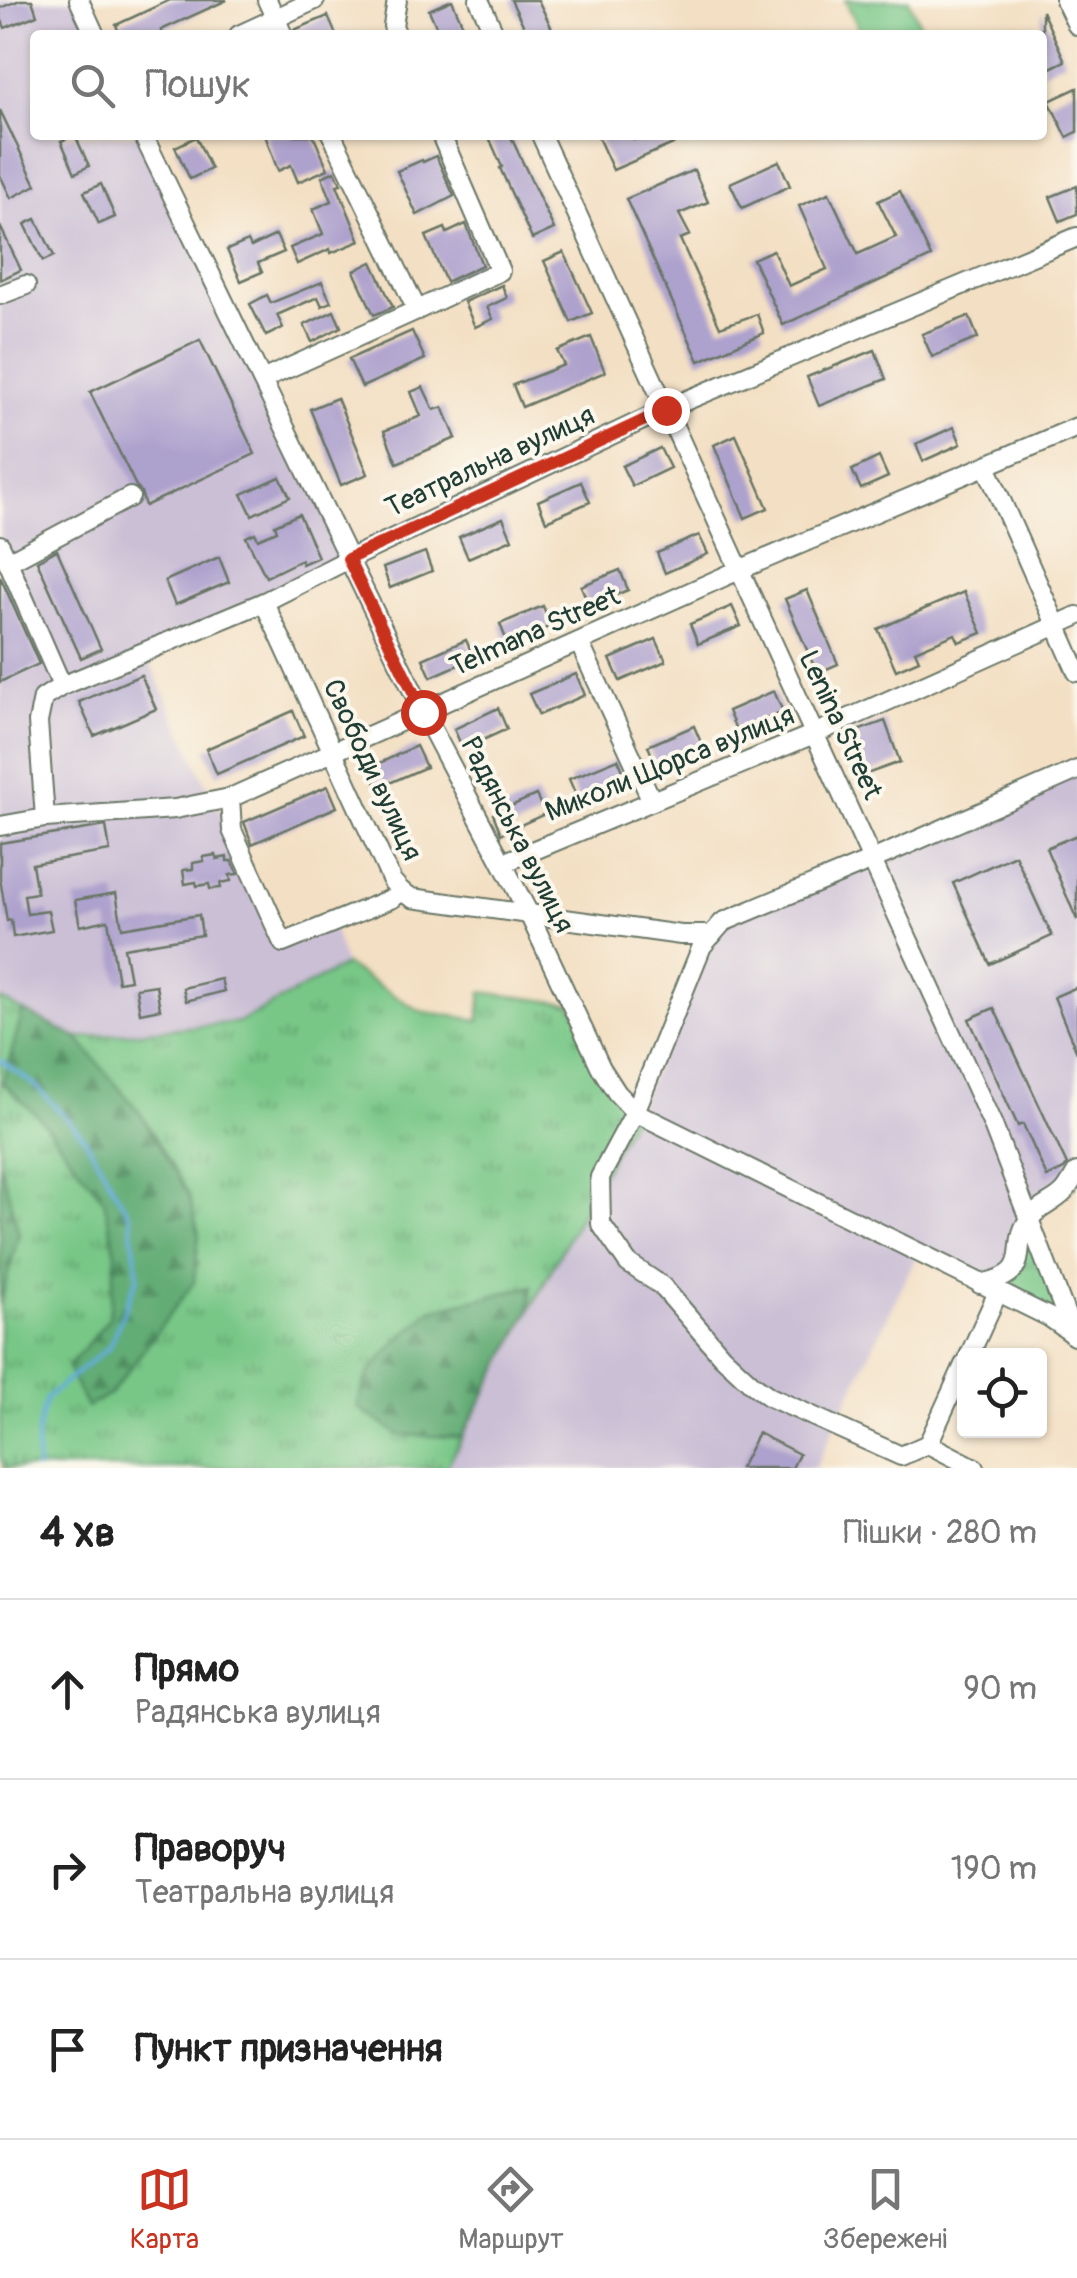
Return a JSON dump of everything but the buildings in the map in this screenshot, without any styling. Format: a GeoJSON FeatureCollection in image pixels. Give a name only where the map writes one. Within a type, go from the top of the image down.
{"type":"FeatureCollection","features":[{"type":"Feature","properties":{"kind":"street"},"geometry":{"type":"LineString","coordinates":[[79,0],[93,30]]}},
{"type":"Feature","properties":{"kind":"street"},"geometry":{"type":"LineString","coordinates":[[266,0],[279,27],[315,0]]}},
{"type":"Feature","properties":{"kind":"street"},"geometry":{"type":"LineString","coordinates":[[395,30],[397,0]]}},
{"type":"Feature","properties":{"kind":"street"},"geometry":{"type":"LineString","coordinates":[[479,0],[493,30]]}},
{"type":"Feature","properties":{"kind":"street"},"geometry":{"type":"LineString","coordinates":[[1066,0],[1077,25]]}},
{"type":"Feature","properties":{"kind":"street","name":"Радянська вулиця"},"geometry":{"type":"LineString","coordinates":[[144,140],[423,712],[529,914],[617,1094],[635,1112],[1049,1317],[1075,1338]]}},
{"type":"Feature","properties":{"kind":"street"},"geometry":{"type":"LineString","coordinates":[[334,140],[417,310]]}},
{"type":"Feature","properties":{"kind":"street"},"geometry":{"type":"LineString","coordinates":[[262,380],[500,271],[443,140]]}},
{"type":"Feature","properties":{"kind":"street","name":"Lenina Street"},"geometry":{"type":"LineString","coordinates":[[543,140],[992,1123],[1075,1338]]}},
{"type":"Feature","properties":{"kind":"street","name":"Театральна вулиця"},"geometry":{"type":"LineString","coordinates":[[62,686],[264,602],[666,410],[1077,238]]}},
{"type":"Feature","properties":{"kind":"street"},"geometry":{"type":"LineString","coordinates":[[0,295],[26,285]]}},
{"type":"Feature","properties":{"kind":"street","name":"Telmana Street"},"geometry":{"type":"LineString","coordinates":[[0,826],[45,818],[176,809],[230,798],[739,570],[1077,427]]}},
{"type":"Feature","properties":{"kind":"street"},"geometry":{"type":"LineString","coordinates":[[986,466],[1077,672]]}},
{"type":"Feature","properties":{"kind":"street"},"geometry":{"type":"LineString","coordinates":[[45,818],[38,722],[43,698],[62,686],[4,554],[130,496]]}},
{"type":"Feature","properties":{"kind":"street","name":"Свободи вулиця"},"geometry":{"type":"LineString","coordinates":[[264,602],[392,881],[401,891],[412,898],[681,935],[712,935]]}},
{"type":"Feature","properties":{"kind":"street","name":"Миколи Щорса вулиця"},"geometry":{"type":"LineString","coordinates":[[503,863],[814,734],[1077,616]]}},
{"type":"Feature","properties":{"kind":"street"},"geometry":{"type":"LineString","coordinates":[[579,642],[652,801]]}},
{"type":"Feature","properties":{"kind":"street"},"geometry":{"type":"LineString","coordinates":[[957,1380],[928,1444],[901,1456],[770,1397],[722,1356],[662,1286],[628,1263],[601,1224],[600,1177],[635,1112],[702,946],[722,922],[1077,770]]}},
{"type":"Feature","properties":{"kind":"street"},"geometry":{"type":"LineString","coordinates":[[230,798],[232,830],[283,943],[393,898],[401,891]]}},
{"type":"Feature","properties":{"kind":"street"},"geometry":{"type":"LineString","coordinates":[[980,1284],[1011,1273],[1020,1260],[1022,1238],[1030,1217],[1064,1192],[1077,1172]]}},
{"type":"Feature","properties":{"kind":"street"},"geometry":{"type":"LineString","coordinates":[[973,1348],[998,1292]]}},
{"type":"Feature","properties":{"kind":"street"},"geometry":{"type":"LineString","coordinates":[[928,1444],[974,1468]]}},
{"type":"Feature","properties":{"kind":"shaded area"},"geometry":{"type":"Polygon","coordinates":[[[0,0],[79,0],[93,30],[30,30],[30,140],[145,140],[349,559],[145,652],[283,942],[332,923],[345,965],[240,1022],[77,1038],[0,999],[0,0]]]}},
{"type":"Feature","properties":{"kind":"shaded area"},"geometry":{"type":"Polygon","coordinates":[[[1077,770],[1077,1172],[1021,1238],[998,1281],[918,1253],[815,1468],[446,1468],[635,1112],[723,922],[1077,770]]]}},
{"type":"Feature","properties":{"kind":"green space"},"geometry":{"type":"Polygon","coordinates":[[[845,0],[909,0],[923,30],[860,30],[845,0]]]}},
{"type":"Feature","properties":{"kind":"green space"},"geometry":{"type":"Polygon","coordinates":[[[345,965],[420,1011],[479,1020],[482,992],[571,1004],[635,1112],[446,1468],[4,1468],[0,1456],[0,999],[77,1038],[240,1022],[345,965]]]}},
{"type":"Feature","properties":{"kind":"green space"},"geometry":{"type":"Polygon","coordinates":[[[23,1011],[77,1038],[141,1114],[189,1195],[199,1235],[194,1282],[112,1392],[87,1408],[68,1367],[109,1318],[116,1254],[104,1200],[38,1116],[3,1083],[23,1011]]]}},
{"type":"Feature","properties":{"kind":"green space"},"geometry":{"type":"Polygon","coordinates":[[[0,1162],[19,1234],[0,1304],[0,1162]]]}},
{"type":"Feature","properties":{"kind":"green space"},"geometry":{"type":"Polygon","coordinates":[[[1030,1217],[1073,1334],[998,1281],[1011,1273],[1030,1217]]]}},
{"type":"Feature","properties":{"kind":"green space"},"geometry":{"type":"Polygon","coordinates":[[[532,1286],[529,1311],[462,1437],[399,1435],[357,1407],[367,1375],[432,1310],[532,1286]]]}},
{"type":"Feature","properties":{"kind":"waterway"},"geometry":{"type":"LineString","coordinates":[[0,1060],[35,1085],[84,1137],[130,1216],[138,1276],[109,1347],[46,1398],[37,1434],[37,1468]]}},
{"type":"Feature","properties":{"kind":"route"},"geometry":{"type":"LineString","coordinates":[[423,712],[348,559],[666,410]]}}]}
